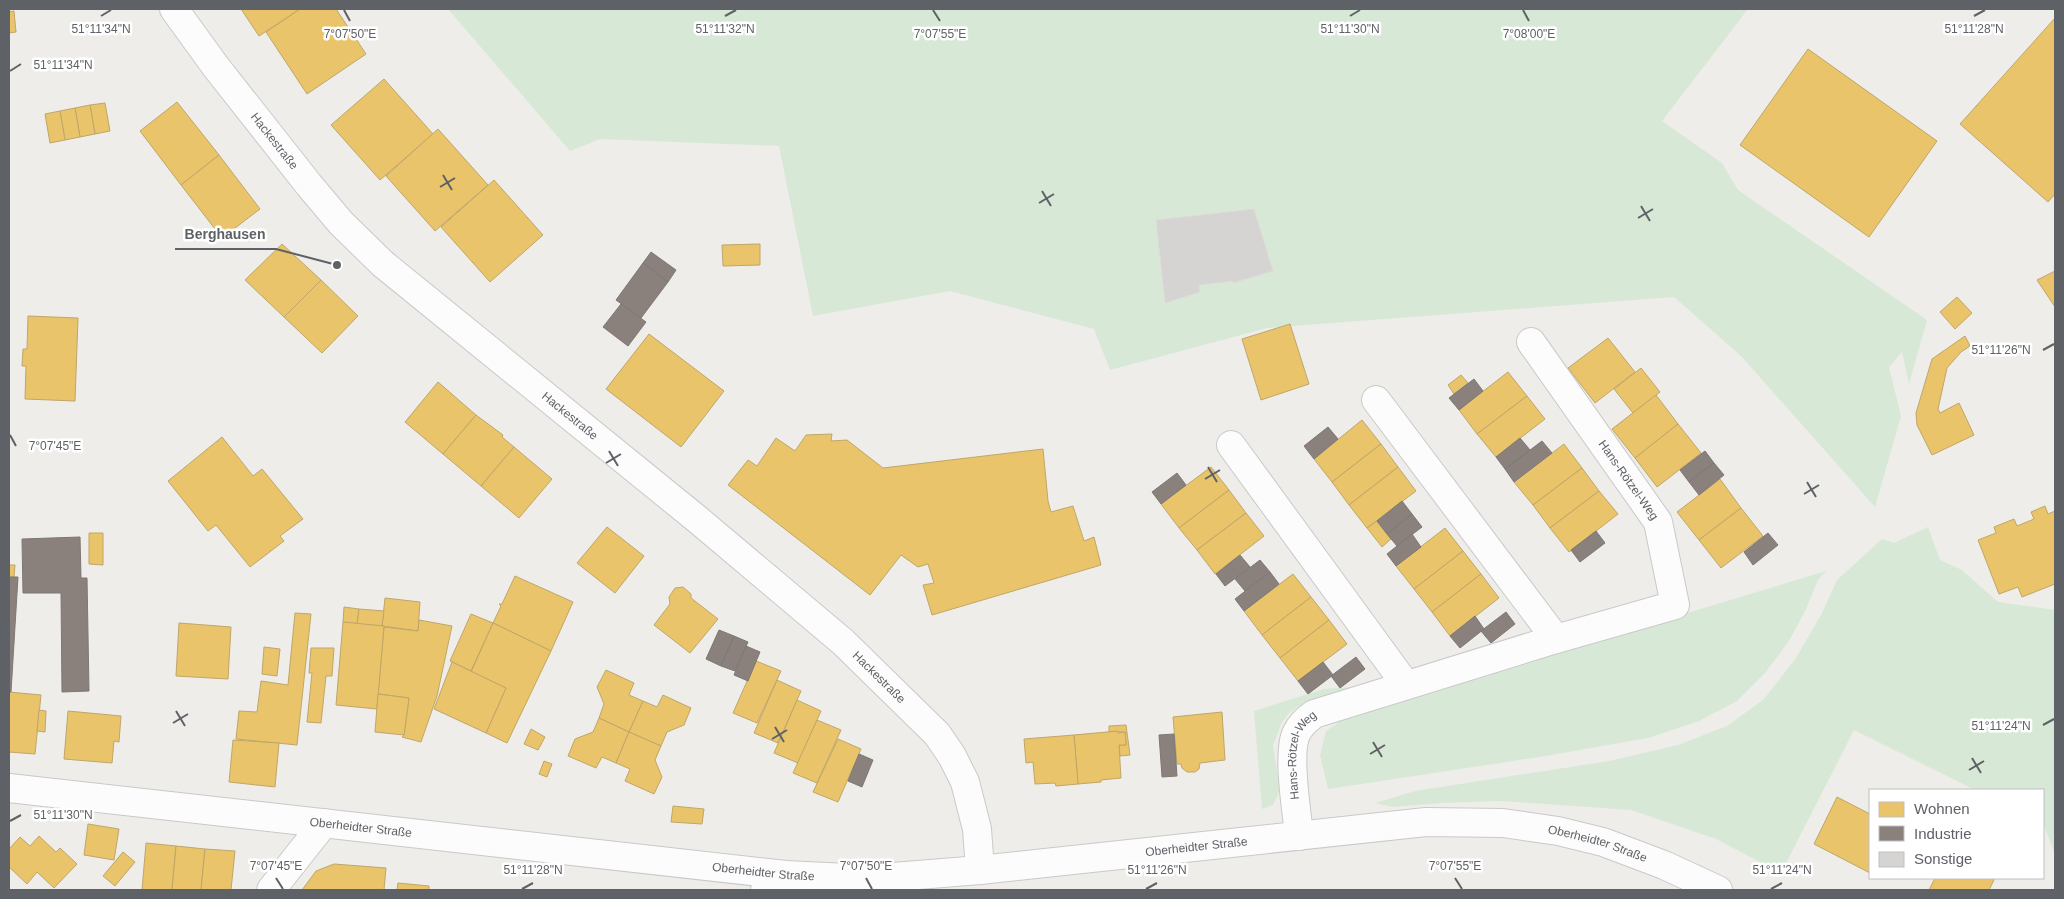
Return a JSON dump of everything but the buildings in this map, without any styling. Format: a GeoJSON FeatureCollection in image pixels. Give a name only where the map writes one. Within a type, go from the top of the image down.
{"type":"FeatureCollection","features":[{"type":"Feature","properties":{"kind":"street","name":"Hackestraße"},"geometry":{"type":"LineString","coordinates":[[174,9],[216,67],[341,223],[383,264],[698,519],[843,642],[937,734],[966,782],[977,829],[980,870]]}},
{"type":"Feature","properties":{"kind":"street","name":"Hans-Rötzel-Weg"},"geometry":{"type":"LineString","coordinates":[[1299,836],[1292,756],[1295,736],[1302,724],[1314,714],[1676,604],[1658,522],[1531,342]]}},
{"type":"Feature","properties":{"kind":"street"},"geometry":{"type":"LineString","coordinates":[[1376,400],[1556,639]]}},
{"type":"Feature","properties":{"kind":"street"},"geometry":{"type":"LineString","coordinates":[[1231,445],[1406,685]]}},
{"type":"Feature","properties":{"kind":"street","name":"Oberheidter Straße"},"geometry":{"type":"LineString","coordinates":[[9,788],[324,823],[776,883],[868,879],[980,870],[1426,822],[1503,822],[1558,831],[1603,842],[1664,865],[1718,890]]}},
{"type":"Feature","properties":{"kind":"street"},"geometry":{"type":"LineString","coordinates":[[271,890],[324,823]]}},
{"type":"Feature","properties":{"kind":"green space"},"geometry":{"type":"Polygon","coordinates":[[[448,9],[1748,9],[1662,121],[1722,163],[1738,190],[1927,320],[1909,384],[1902,352],[1889,367],[1901,416],[1875,507],[1741,356],[1674,297],[1267,328],[1110,370],[1094,329],[950,291],[813,316],[779,146],[600,139],[570,151],[448,9]]]}},
{"type":"Feature","properties":{"kind":"green space"},"geometry":{"type":"Polygon","coordinates":[[[1928,527],[1940,560],[1962,570],[1998,602],[2055,610],[2055,854],[2044,826],[2044,789],[1973,789],[1854,730],[1781,873],[1716,839],[1631,810],[1501,801],[1393,807],[1375,803],[1415,791],[1609,761],[1678,745],[1727,726],[1764,699],[1796,658],[1822,613],[1837,580],[1882,539],[1894,543],[1928,527]]]}},
{"type":"Feature","properties":{"kind":"green space"},"geometry":{"type":"Polygon","coordinates":[[[1826,571],[1818,580],[1806,609],[1789,641],[1765,673],[1737,701],[1699,721],[1648,738],[1540,757],[1328,789],[1320,755],[1326,731],[1349,715],[1826,571]]]}},
{"type":"Feature","properties":{"kind":"green space"},"geometry":{"type":"Polygon","coordinates":[[[1354,687],[1310,700],[1289,713],[1281,724],[1273,746],[1280,790],[1273,805],[1262,809],[1254,711],[1324,689],[1354,687]]]}},
{"type":"Feature","properties":{"kind":"place","name":"Berghausen"},"geometry":{"type":"Point","coordinates":[337,265]}}]}
